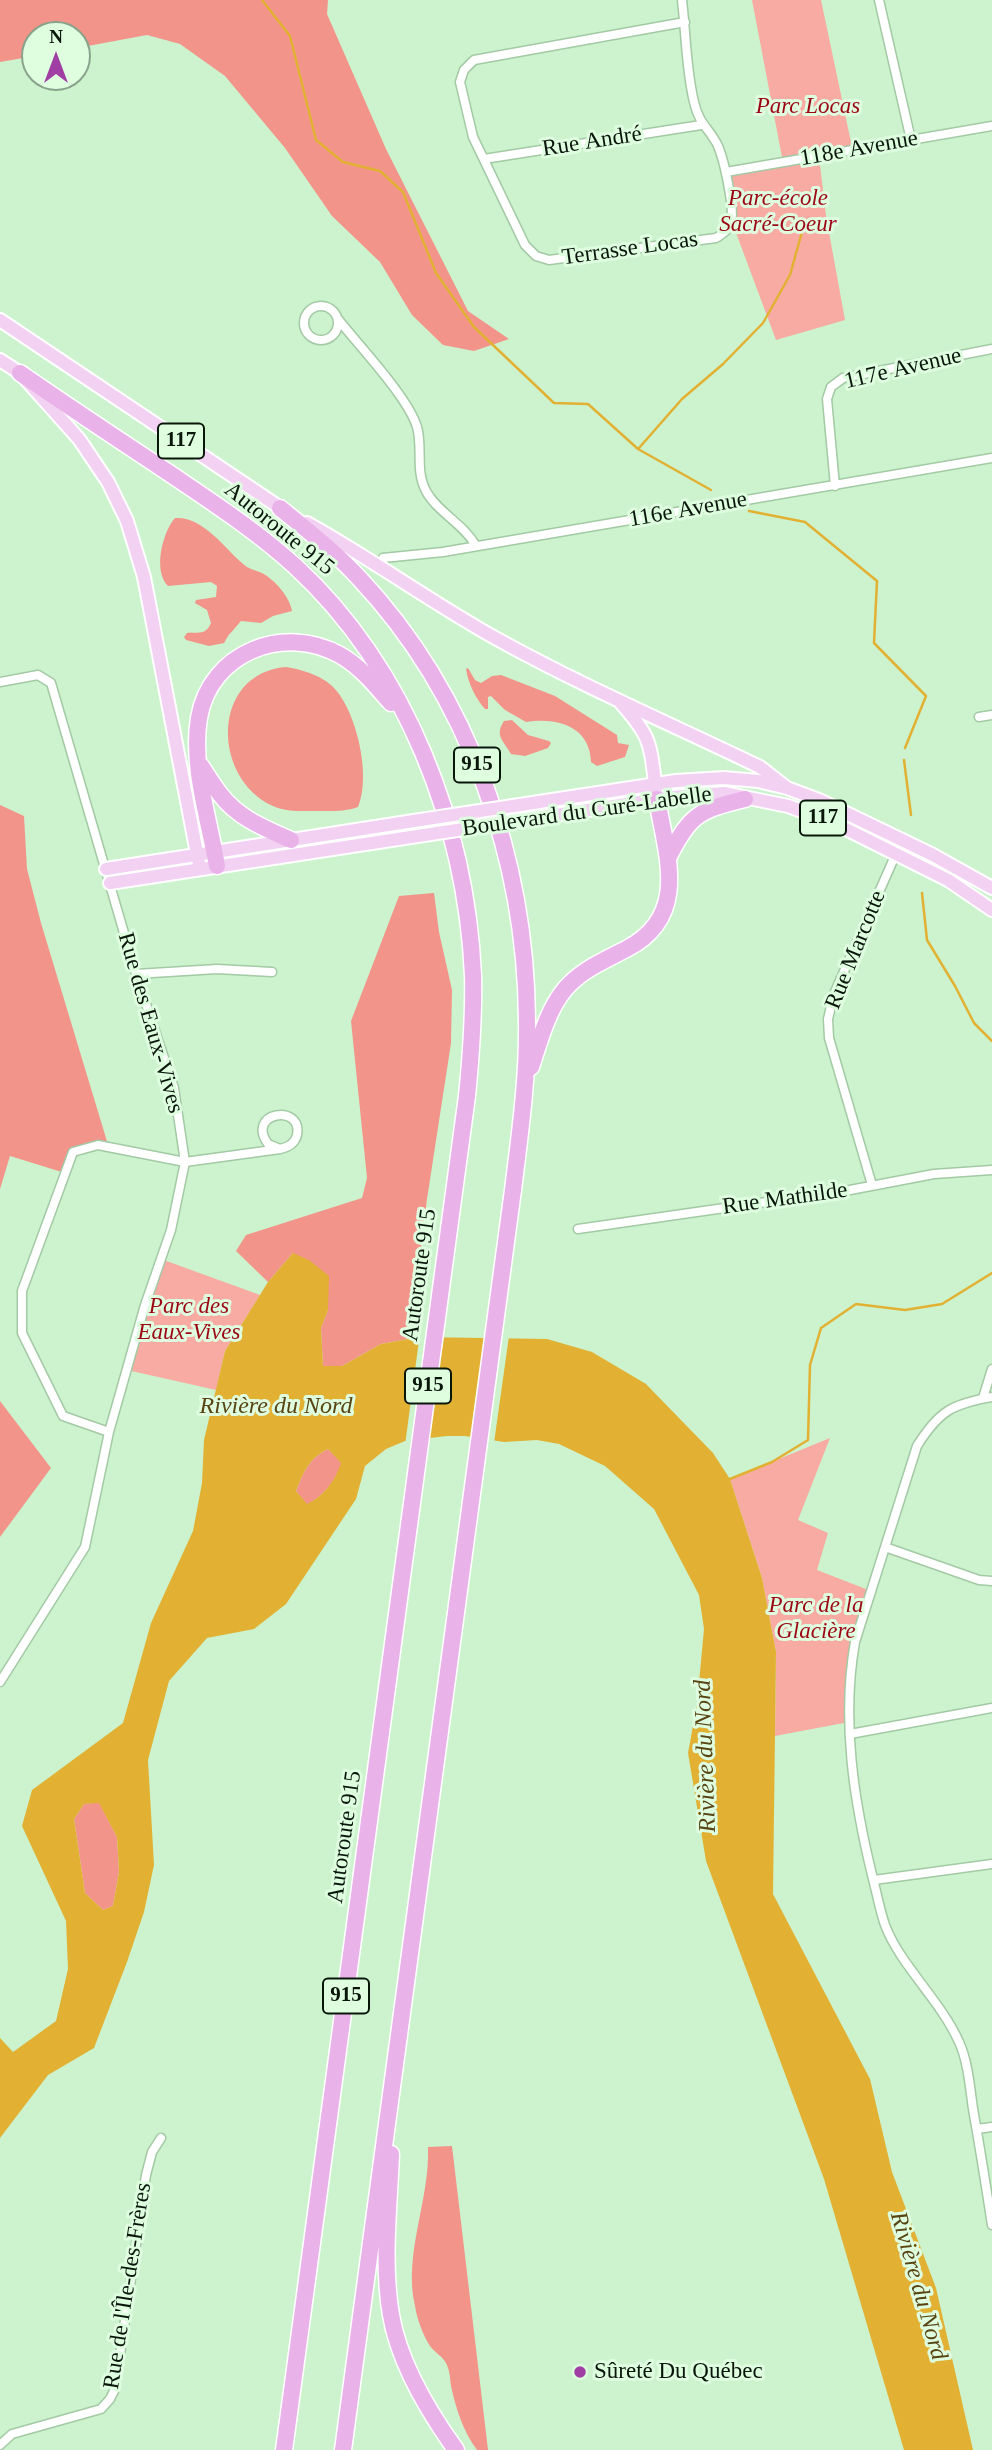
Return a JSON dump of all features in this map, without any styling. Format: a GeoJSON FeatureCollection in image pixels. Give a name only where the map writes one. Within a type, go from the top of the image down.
{"type":"FeatureCollection","features":[{"type":"Feature","properties":{"kind":"highway","name":"Autoroute 915"},"geometry":{"type":"LineString","coordinates":[[20,373],[212,503],[295,566],[358,636],[386,680],[408,723],[436,789],[452,841],[467,914],[472,969],[469,1079],[284,2450]]}},
{"type":"Feature","properties":{"kind":"highway","name":"Autoroute 915"},"geometry":{"type":"LineString","coordinates":[[280,508],[347,565],[392,618],[436,684],[472,755],[495,813],[518,904],[527,995],[525,1086],[494,1334],[343,2450]]}},
{"type":"Feature","properties":{"kind":"highway"},"geometry":{"type":"LineString","coordinates":[[216,859],[201,785],[199,721],[208,689],[218,674],[236,658],[272,643],[304,643],[323,648],[340,655],[364,673],[408,723]]}},
{"type":"Feature","properties":{"kind":"highway"},"geometry":{"type":"LineString","coordinates":[[200,764],[232,808],[255,824],[290,841]]}},
{"type":"Feature","properties":{"kind":"highway"},"geometry":{"type":"LineString","coordinates":[[525,1086],[548,1018],[565,989],[589,968],[637,942],[650,932],[659,920],[668,894],[669,856],[656,792]]}},
{"type":"Feature","properties":{"kind":"highway"},"geometry":{"type":"LineString","coordinates":[[669,856],[685,827],[701,813],[716,806],[745,799]]}},
{"type":"Feature","properties":{"kind":"highway"},"geometry":{"type":"LineString","coordinates":[[394,2064],[387,2255],[391,2318],[401,2351],[415,2381],[456,2450]]}},
{"type":"Feature","properties":{"kind":"main road","name":"117"},"geometry":{"type":"LineString","coordinates":[[0,320],[280,508]]}},
{"type":"Feature","properties":{"kind":"main road"},"geometry":{"type":"LineString","coordinates":[[0,360],[20,373],[85,446],[108,482],[127,521],[144,577],[200,869]]}},
{"type":"Feature","properties":{"kind":"main road"},"geometry":{"type":"LineString","coordinates":[[280,508],[369,559],[496,639],[761,767],[787,788]]}},
{"type":"Feature","properties":{"kind":"main road"},"geometry":{"type":"LineString","coordinates":[[369,559],[383,558]]}},
{"type":"Feature","properties":{"kind":"main road"},"geometry":{"type":"LineString","coordinates":[[615,698],[639,723],[646,735],[652,755],[656,792]]}},
{"type":"Feature","properties":{"kind":"main road","name":"Boulevard du Curé-Labelle"},"geometry":{"type":"LineString","coordinates":[[216,859],[424,835],[517,821],[724,778],[758,781],[820,800],[992,888]]}},
{"type":"Feature","properties":{"kind":"main road","name":"Boulevard du Curé-Labelle"},"geometry":{"type":"LineString","coordinates":[[200,869],[216,859],[290,841],[513,806],[656,792],[724,793],[809,813],[948,880],[992,910]]}},
{"type":"Feature","properties":{"kind":"main road"},"geometry":{"type":"LineString","coordinates":[[106,869],[198,854],[216,859]]}},
{"type":"Feature","properties":{"kind":"main road","name":"117"},"geometry":{"type":"LineString","coordinates":[[110,883],[200,869]]}},
{"type":"Feature","properties":{"kind":"street"},"geometry":{"type":"LineString","coordinates":[[682,0],[685,22]]}},
{"type":"Feature","properties":{"kind":"street"},"geometry":{"type":"LineString","coordinates":[[878,0],[911,140]]}},
{"type":"Feature","properties":{"kind":"street","name":"Terrasse Locas"},"geometry":{"type":"LineString","coordinates":[[685,22],[691,90],[701,125],[718,146],[726,172],[732,222],[726,232],[716,238],[549,260],[536,256],[525,245],[473,137],[460,82],[464,70],[474,60],[685,22]]}},
{"type":"Feature","properties":{"kind":"street","name":"Rue André"},"geometry":{"type":"LineString","coordinates":[[484,159],[701,125]]}},
{"type":"Feature","properties":{"kind":"street","name":"118e Avenue"},"geometry":{"type":"LineString","coordinates":[[726,172],[992,126]]}},
{"type":"Feature","properties":{"kind":"street"},"geometry":{"type":"LineString","coordinates":[[338,319],[333,335],[324,340],[313,338],[305,330],[304,319],[307,313],[321,306],[332,310],[411,411],[418,430],[420,478],[427,494],[477,546]]}},
{"type":"Feature","properties":{"kind":"street","name":"117e Avenue"},"geometry":{"type":"LineString","coordinates":[[835,486],[827,398],[831,387],[843,378],[992,349]]}},
{"type":"Feature","properties":{"kind":"street","name":"116e Avenue"},"geometry":{"type":"LineString","coordinates":[[383,558],[477,546],[992,458]]}},
{"type":"Feature","properties":{"kind":"street","name":"Rue des Eaux-Vives"},"geometry":{"type":"LineString","coordinates":[[0,682],[38,675],[51,683],[136,974],[174,1088],[185,1162],[171,1230],[145,1305],[109,1432],[85,1546],[0,1682]]}},
{"type":"Feature","properties":{"kind":"street"},"geometry":{"type":"LineString","coordinates":[[979,717],[992,715]]}},
{"type":"Feature","properties":{"kind":"street","name":"Rue Marcotte"},"geometry":{"type":"LineString","coordinates":[[872,1185],[829,1038],[828,1019],[834,994],[902,840]]}},
{"type":"Feature","properties":{"kind":"street"},"geometry":{"type":"LineString","coordinates":[[136,974],[217,969],[272,972]]}},
{"type":"Feature","properties":{"kind":"street"},"geometry":{"type":"LineString","coordinates":[[109,1432],[64,1416],[22,1333],[22,1291],[73,1152],[98,1146],[185,1162],[280,1149],[291,1145],[297,1129],[292,1119],[281,1114],[266,1122],[263,1133],[268,1144],[280,1149]]}},
{"type":"Feature","properties":{"kind":"street","name":"Rue Mathilde"},"geometry":{"type":"LineString","coordinates":[[578,1229],[934,1174],[992,1170]]}},
{"type":"Feature","properties":{"kind":"street"},"geometry":{"type":"LineString","coordinates":[[992,1369],[988,1398],[948,1409],[930,1426],[918,1446],[855,1642],[850,1672],[851,1763],[865,1845],[886,1926],[939,2005],[960,2043],[992,2225]]}},
{"type":"Feature","properties":{"kind":"street"},"geometry":{"type":"LineString","coordinates":[[886,1547],[979,1580],[992,1581]]}},
{"type":"Feature","properties":{"kind":"street"},"geometry":{"type":"LineString","coordinates":[[850,1734],[992,1708]]}},
{"type":"Feature","properties":{"kind":"street"},"geometry":{"type":"LineString","coordinates":[[874,1880],[992,1864]]}},
{"type":"Feature","properties":{"kind":"street"},"geometry":{"type":"LineString","coordinates":[[977,2129],[992,2127]]}},
{"type":"Feature","properties":{"kind":"street","name":"Rue de l'Île-des-Frères"},"geometry":{"type":"LineString","coordinates":[[0,2445],[12,2434],[101,2409],[110,2399],[115,2389],[146,2175],[152,2152],[161,2138]]}},
{"type":"Feature","properties":{"kind":"green space","name":"Parc Locas"},"geometry":{"type":"Polygon","coordinates":[[[752,0],[821,0],[852,147],[782,157],[752,0]]]}},
{"type":"Feature","properties":{"kind":"green space","name":"Parc-école Sacré-Coeur"},"geometry":{"type":"Polygon","coordinates":[[[819,156],[826,216],[845,320],[776,340],[732,222],[726,172],[819,156]]]}},
{"type":"Feature","properties":{"kind":"green space","name":"Parc des Eaux-Vives"},"geometry":{"type":"Polygon","coordinates":[[[161,1259],[260,1295],[225,1351],[216,1390],[127,1370],[161,1259]]]}},
{"type":"Feature","properties":{"kind":"green space","name":"Parc de la Glacière"},"geometry":{"type":"Polygon","coordinates":[[[830,1438],[798,1520],[828,1533],[817,1570],[871,1591],[855,1642],[849,1722],[775,1736],[776,1652],[762,1578],[730,1479],[830,1438]]]}},
{"type":"Feature","properties":{"kind":"shaded area"},"geometry":{"type":"Polygon","coordinates":[[[0,0],[328,0],[327,14],[386,149],[468,311],[509,339],[474,351],[443,345],[412,315],[380,262],[332,216],[285,148],[225,76],[180,44],[147,35],[91,45],[91,21],[21,21],[21,58],[0,62],[0,0]]]}},
{"type":"Feature","properties":{"kind":"shaded area"},"geometry":{"type":"Polygon","coordinates":[[[175,518],[185,519],[203,527],[244,565],[272,580],[285,595],[292,611],[273,616],[261,623],[241,621],[224,643],[209,646],[186,640],[184,637],[187,633],[202,632],[209,627],[211,623],[207,610],[195,603],[196,600],[216,597],[217,586],[211,582],[168,586],[163,579],[161,552],[166,533],[175,518]]]}},
{"type":"Feature","properties":{"kind":"shaded area"},"geometry":{"type":"Polygon","coordinates":[[[286,667],[310,673],[326,681],[340,695],[348,709],[362,761],[362,794],[358,807],[331,811],[278,808],[253,792],[238,773],[230,751],[228,728],[233,706],[244,687],[261,674],[286,667]]]}},
{"type":"Feature","properties":{"kind":"shaded area"},"geometry":{"type":"Polygon","coordinates":[[[468,668],[475,680],[481,683],[492,676],[501,675],[555,696],[617,735],[618,743],[629,745],[625,757],[597,766],[591,762],[584,739],[569,726],[548,721],[526,722],[505,710],[491,696],[488,697],[488,709],[485,709],[471,685],[466,669],[468,668]]]}},
{"type":"Feature","properties":{"kind":"shaded area"},"geometry":{"type":"Polygon","coordinates":[[[512,720],[528,735],[549,741],[551,743],[548,748],[525,756],[511,754],[501,738],[500,731],[504,721],[512,720]]]}},
{"type":"Feature","properties":{"kind":"shaded area"},"geometry":{"type":"Polygon","coordinates":[[[0,805],[24,816],[27,869],[109,1148],[73,1151],[65,1173],[10,1156],[0,1189],[0,805]]]}},
{"type":"Feature","properties":{"kind":"shaded area"},"geometry":{"type":"Polygon","coordinates":[[[434,893],[439,932],[452,990],[451,1043],[419,1264],[419,1337],[381,1344],[342,1366],[323,1366],[321,1328],[328,1310],[293,1253],[268,1282],[236,1251],[246,1235],[362,1198],[367,1178],[351,1021],[399,896],[434,893]]]}},
{"type":"Feature","properties":{"kind":"shaded area"},"geometry":{"type":"Polygon","coordinates":[[[0,1401],[51,1468],[0,1537],[0,1401]]]}},
{"type":"Feature","properties":{"kind":"shaded area"},"geometry":{"type":"Polygon","coordinates":[[[328,1449],[342,1463],[328,1487],[307,1505],[296,1491],[311,1461],[328,1449]]]}},
{"type":"Feature","properties":{"kind":"shaded area"},"geometry":{"type":"Polygon","coordinates":[[[99,1802],[117,1837],[119,1872],[113,1906],[103,1910],[85,1893],[74,1819],[84,1804],[99,1802]]]}},
{"type":"Feature","properties":{"kind":"shaded area"},"geometry":{"type":"Polygon","coordinates":[[[452,2146],[488,2450],[477,2450],[464,2427],[455,2403],[447,2365],[430,2346],[421,2327],[412,2286],[414,2247],[428,2167],[428,2147],[452,2146]]]}},
{"type":"Feature","properties":{"kind":"water","name":"Rivière du Nord"},"geometry":{"type":"Polygon","coordinates":[[[293,1253],[309,1260],[329,1276],[328,1310],[321,1328],[323,1366],[342,1366],[381,1344],[419,1337],[547,1339],[592,1352],[646,1384],[713,1453],[730,1479],[762,1578],[776,1652],[773,1894],[870,2079],[892,2172],[936,2288],[973,2450],[904,2450],[824,2179],[706,1861],[688,1753],[697,1704],[704,1629],[699,1595],[654,1509],[605,1466],[559,1444],[537,1440],[504,1442],[447,1436],[405,1441],[386,1449],[365,1466],[356,1499],[286,1604],[254,1629],[207,1638],[169,1681],[148,1760],[154,1865],[144,1912],[127,1962],[94,2048],[48,2075],[0,2138],[0,2038],[13,2052],[56,2021],[68,1969],[66,1921],[22,1826],[32,1790],[123,1723],[151,1623],[193,1531],[202,1483],[204,1440],[225,1351],[268,1282],[293,1253]],[[328,1449],[311,1461],[296,1491],[307,1504],[324,1492],[339,1470],[341,1463],[328,1449]],[[99,1803],[84,1804],[74,1819],[85,1893],[103,1910],[113,1906],[119,1872],[117,1837],[99,1803]]]}},
{"type":"Feature","properties":{"kind":"pier"},"geometry":{"type":"Polygon","coordinates":[[[420,1333],[443,1334],[429,1442],[405,1445],[420,1333]]]}},
{"type":"Feature","properties":{"kind":"pier"},"geometry":{"type":"Polygon","coordinates":[[[485,1335],[509,1336],[494,1443],[471,1440],[485,1335]]]}},
{"type":"Feature","properties":{"kind":"waterway"},"geometry":{"type":"LineString","coordinates":[[262,0],[290,36],[316,140],[343,162],[380,171],[403,192],[436,273],[474,327],[554,403],[588,404],[638,449],[711,490]]}},
{"type":"Feature","properties":{"kind":"waterway"},"geometry":{"type":"LineString","coordinates":[[639,448],[682,399],[723,364],[763,323],[790,275],[802,232]]}},
{"type":"Feature","properties":{"kind":"waterway"},"geometry":{"type":"LineString","coordinates":[[749,511],[805,522],[877,581],[874,643],[926,696],[905,748]]}},
{"type":"Feature","properties":{"kind":"waterway"},"geometry":{"type":"LineString","coordinates":[[904,760],[911,815]]}},
{"type":"Feature","properties":{"kind":"waterway"},"geometry":{"type":"LineString","coordinates":[[922,893],[927,940],[974,1023],[992,1041]]}},
{"type":"Feature","properties":{"kind":"waterway"},"geometry":{"type":"LineString","coordinates":[[730,1479],[772,1462],[808,1440],[810,1365],[821,1328],[856,1304],[905,1310],[942,1304],[992,1273]]}},
{"type":"Feature","properties":{"kind":"place","name":"Sûreté Du Québec"},"geometry":{"type":"Point","coordinates":[580,2372]}}]}
